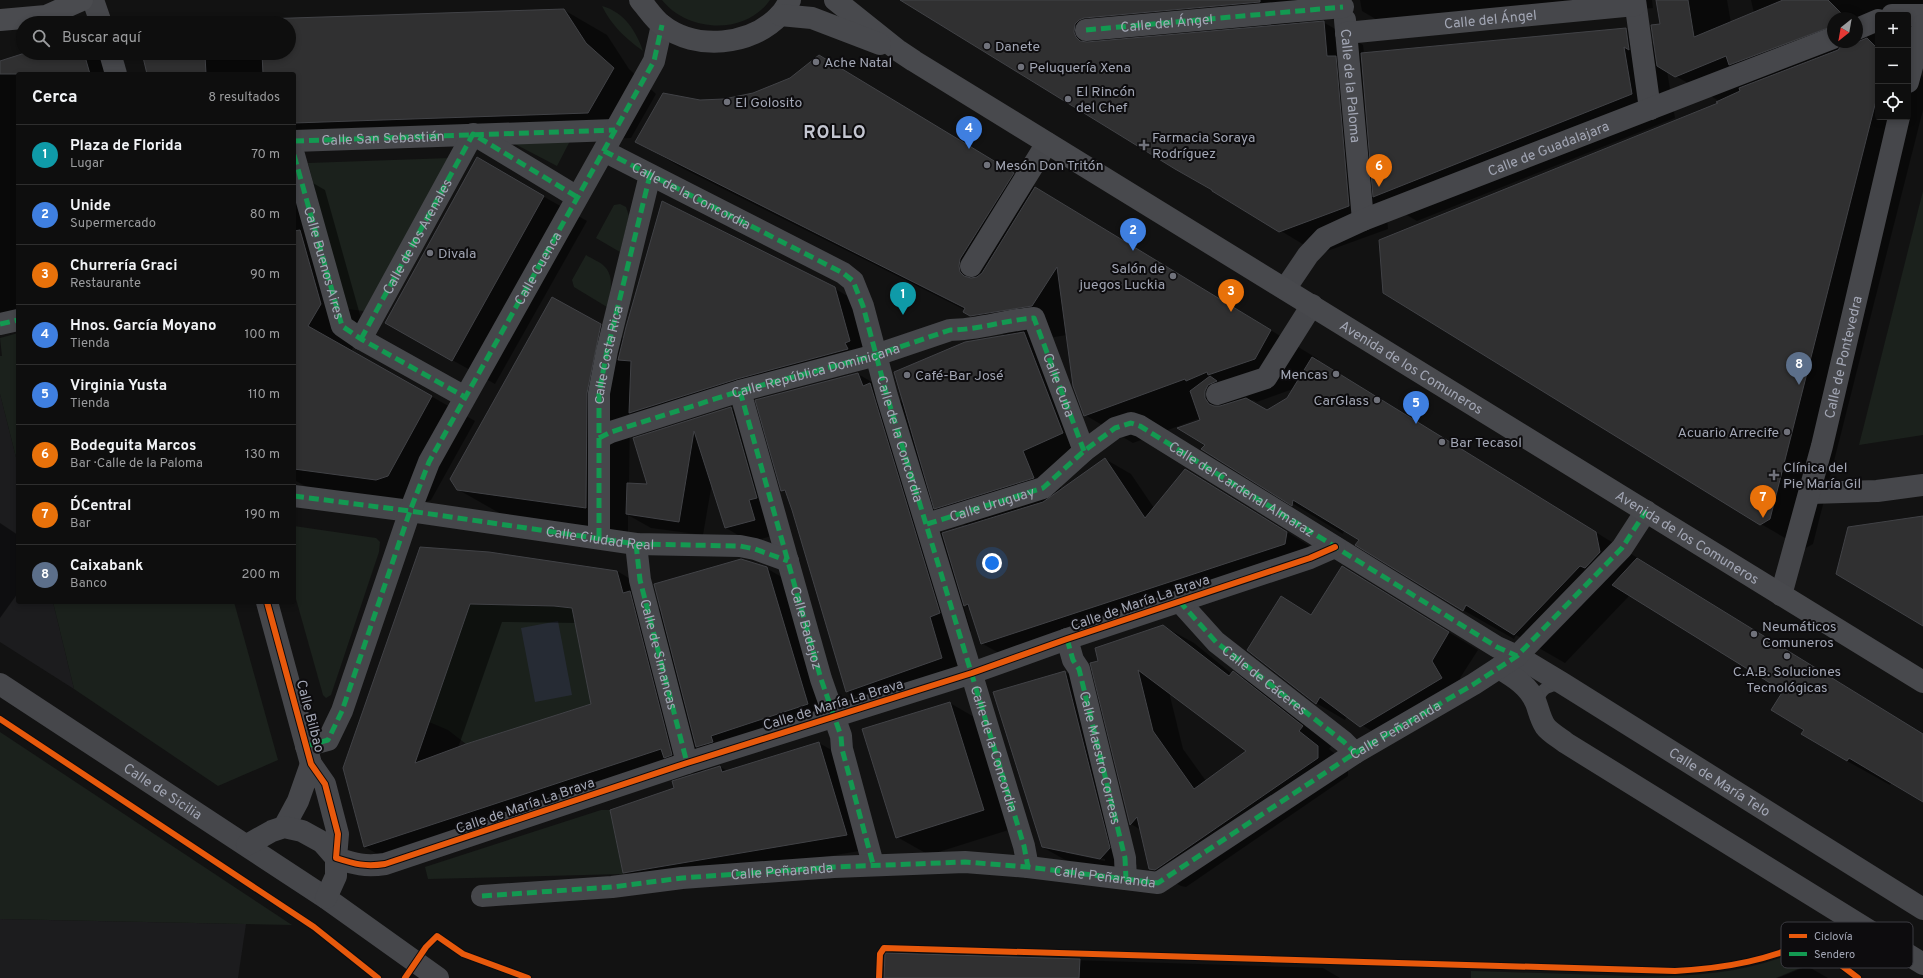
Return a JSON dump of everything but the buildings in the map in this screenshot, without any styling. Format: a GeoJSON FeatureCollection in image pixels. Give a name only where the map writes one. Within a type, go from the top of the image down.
{"type":"FeatureCollection","features":[{"type":"Feature","properties":{"kind":"main road"},"geometry":{"type":"LineString","coordinates":[[46,16],[82,0]]}},
{"type":"Feature","properties":{"kind":"main road"},"geometry":{"type":"LineString","coordinates":[[640,0],[662,25],[685,37],[710,42],[736,40],[760,31],[785,8]]}},
{"type":"Feature","properties":{"kind":"main road","name":"Avenida de los Comuneros"},"geometry":{"type":"LineString","coordinates":[[836,1],[900,52],[1923,682]]}},
{"type":"Feature","properties":{"kind":"main road","name":"Avenida de los Comuneros"},"geometry":{"type":"LineString","coordinates":[[785,8],[900,52]]}},
{"type":"Feature","properties":{"kind":"main road"},"geometry":{"type":"LineString","coordinates":[[0,20],[16,19]]}},
{"type":"Feature","properties":{"kind":"street"},"geometry":{"type":"LineString","coordinates":[[93,0],[99,16]]}},
{"type":"Feature","properties":{"kind":"street"},"geometry":{"type":"LineString","coordinates":[[1635,2],[1650,109]]}},
{"type":"Feature","properties":{"kind":"street","name":"Calle del Ángel"},"geometry":{"type":"LineString","coordinates":[[1346,33],[1635,2]]}},
{"type":"Feature","properties":{"kind":"street","name":"Calle del Ángel"},"geometry":{"type":"LineString","coordinates":[[1086,30],[1343,4]]}},
{"type":"Feature","properties":{"kind":"street","name":"Calle de la Paloma"},"geometry":{"type":"LineString","coordinates":[[1343,4],[1363,220]]}},
{"type":"Feature","properties":{"kind":"street"},"geometry":{"type":"LineString","coordinates":[[1911,15],[1923,15]]}},
{"type":"Feature","properties":{"kind":"street"},"geometry":{"type":"LineString","coordinates":[[1863,26],[1875,21]]}},
{"type":"Feature","properties":{"kind":"street","name":"Calle Cuenca"},"geometry":{"type":"LineString","coordinates":[[410,511],[432,457],[654,61],[662,25]]}},
{"type":"Feature","properties":{"kind":"street"},"geometry":{"type":"LineString","coordinates":[[1911,71],[1923,25]]}},
{"type":"Feature","properties":{"kind":"street","name":"Calle de Guadalajara"},"geometry":{"type":"LineString","coordinates":[[1285,289],[1308,255],[1324,238],[1363,220],[1827,40]]}},
{"type":"Feature","properties":{"kind":"street"},"geometry":{"type":"LineString","coordinates":[[112,60],[115,72]]}},
{"type":"Feature","properties":{"kind":"street","name":"Calle de Pontevedra"},"geometry":{"type":"LineString","coordinates":[[1781,595],[1810,493],[1832,406],[1899,120]]}},
{"type":"Feature","properties":{"kind":"street","name":"Calle San Sebastián"},"geometry":{"type":"LineString","coordinates":[[296,141],[615,130]]}},
{"type":"Feature","properties":{"kind":"street"},"geometry":{"type":"LineString","coordinates":[[473,134],[577,197]]}},
{"type":"Feature","properties":{"kind":"street","name":"Calle de los Arenales"},"geometry":{"type":"LineString","coordinates":[[361,340],[473,134]]}},
{"type":"Feature","properties":{"kind":"street"},"geometry":{"type":"LineString","coordinates":[[971,266],[1047,143]]}},
{"type":"Feature","properties":{"kind":"street","name":"Calle de la Concordia"},"geometry":{"type":"LineString","coordinates":[[604,151],[843,273],[852,281],[863,306],[887,396],[1024,846],[1028,867]]}},
{"type":"Feature","properties":{"kind":"street","name":"Calle Buenos Aires"},"geometry":{"type":"LineString","coordinates":[[296,162],[342,326],[361,340],[465,397]]}},
{"type":"Feature","properties":{"kind":"street","name":"Calle Costa Rica"},"geometry":{"type":"LineString","coordinates":[[599,538],[599,393],[607,351],[650,175]]}},
{"type":"Feature","properties":{"kind":"street"},"geometry":{"type":"LineString","coordinates":[[1216,394],[1266,378],[1312,305]]}},
{"type":"Feature","properties":{"kind":"street","name":"Calle República Dominicana"},"geometry":{"type":"LineString","coordinates":[[599,438],[611,432],[740,391],[876,355],[950,330],[962,330],[1019,319],[1034,318]]}},
{"type":"Feature","properties":{"kind":"street","name":"Calle Cuba"},"geometry":{"type":"LineString","coordinates":[[1034,318],[1084,452]]}},
{"type":"Feature","properties":{"kind":"street"},"geometry":{"type":"LineString","coordinates":[[0,324],[16,320]]}},
{"type":"Feature","properties":{"kind":"street","name":"Calle Badajoz"},"geometry":{"type":"LineString","coordinates":[[740,391],[821,679],[835,716],[873,864]]}},
{"type":"Feature","properties":{"kind":"street","name":"Calle Uruguay"},"geometry":{"type":"LineString","coordinates":[[926,524],[1043,488],[1084,452],[1115,428],[1131,422]]}},
{"type":"Feature","properties":{"kind":"street","name":"Calle del Cardenal Almaraz"},"geometry":{"type":"LineString","coordinates":[[1131,422],[1140,426],[1497,647],[1517,656]]}},
{"type":"Feature","properties":{"kind":"street"},"geometry":{"type":"LineString","coordinates":[[1810,493],[1877,491],[1923,485]]}},
{"type":"Feature","properties":{"kind":"street","name":"Calle Ciudad Real"},"geometry":{"type":"LineString","coordinates":[[296,496],[410,511],[636,544],[740,546],[756,549],[788,561]]}},
{"type":"Feature","properties":{"kind":"street","name":"Calle Bilbao"},"geometry":{"type":"LineString","coordinates":[[284,827],[298,801],[309,755],[328,740],[343,708],[410,511]]}},
{"type":"Feature","properties":{"kind":"street","name":"Calle Peñaranda"},"geometry":{"type":"LineString","coordinates":[[482,896],[612,887],[682,878],[873,864],[965,862],[1028,867],[1158,883],[1355,753],[1474,684],[1517,656],[1622,548],[1646,512]]}},
{"type":"Feature","properties":{"kind":"street","name":"Calle de Simancas"},"geometry":{"type":"LineString","coordinates":[[636,544],[640,580],[687,763]]}},
{"type":"Feature","properties":{"kind":"street","name":"Calle de María La Brava"},"geometry":{"type":"LineString","coordinates":[[336,858],[355,864],[369,866],[385,864],[687,763],[972,673],[1067,639],[1310,558],[1334,547]]}},
{"type":"Feature","properties":{"kind":"street","name":"Calle de Cáceres"},"geometry":{"type":"LineString","coordinates":[[1179,601],[1216,642],[1344,742],[1355,753]]}},
{"type":"Feature","properties":{"kind":"street","name":"Calle Bilbao"},"geometry":{"type":"LineString","coordinates":[[268,604],[309,755],[325,784],[338,834],[336,876],[326,898]]}},
{"type":"Feature","properties":{"kind":"street","name":"Calle Maestro Correas"},"geometry":{"type":"LineString","coordinates":[[1067,639],[1073,660],[1079,669],[1125,858],[1126,879]]}},
{"type":"Feature","properties":{"kind":"street","name":"Calle de María Telo"},"geometry":{"type":"LineString","coordinates":[[1517,656],[1923,909]]}},
{"type":"Feature","properties":{"kind":"street"},"geometry":{"type":"LineString","coordinates":[[1499,668],[1520,681],[1530,692],[1536,704],[1538,713],[1546,727],[1566,743],[1855,922]]}},
{"type":"Feature","properties":{"kind":"street","name":"Calle de Sicilia"},"geometry":{"type":"LineString","coordinates":[[0,684],[326,898],[438,978]]}},
{"type":"Feature","properties":{"kind":"street"},"geometry":{"type":"LineString","coordinates":[[247,845],[272,831],[284,827],[302,831],[322,842],[336,858]]}},
{"type":"Feature","properties":{"kind":"street"},"geometry":{"type":"LineString","coordinates":[[1913,958],[1923,964]]}},
{"type":"Feature","properties":{"kind":"lane"},"geometry":{"type":"LineString","coordinates":[[1536,704],[1541,691],[1547,687],[1562,683]]}},
{"type":"Feature","properties":{"kind":"shaded area"},"geometry":{"type":"Polygon","coordinates":[[[662,0],[770,0],[759,12],[746,20],[716,26],[701,24],[686,19],[673,11],[662,0]]]}},
{"type":"Feature","properties":{"kind":"shaded area"},"geometry":{"type":"Polygon","coordinates":[[[602,6],[617,13],[628,23],[637,36],[643,51],[620,31],[610,20],[602,6]]]}},
{"type":"Feature","properties":{"kind":"shaded area"},"geometry":{"type":"Polygon","coordinates":[[[570,141],[557,166],[513,143],[570,141]]]}},
{"type":"Feature","properties":{"kind":"shaded area"},"geometry":{"type":"Polygon","coordinates":[[[450,158],[364,311],[347,309],[308,163],[450,158]]]}},
{"type":"Feature","properties":{"kind":"shaded area"},"geometry":{"type":"Polygon","coordinates":[[[1923,191],[1923,435],[1859,445],[1923,191]]]}},
{"type":"Feature","properties":{"kind":"shaded area"},"geometry":{"type":"Polygon","coordinates":[[[620,204],[626,207],[629,216],[620,252],[596,238],[614,205],[620,204]]]}},
{"type":"Feature","properties":{"kind":"shaded area"},"geometry":{"type":"Polygon","coordinates":[[[586,255],[601,264],[608,271],[611,286],[607,307],[574,287],[572,280],[586,255]]]}},
{"type":"Feature","properties":{"kind":"shaded area"},"geometry":{"type":"Polygon","coordinates":[[[16,334],[16,457],[0,394],[0,356],[2,356],[0,338],[16,334]]]}},
{"type":"Feature","properties":{"kind":"shaded area"},"geometry":{"type":"Polygon","coordinates":[[[0,394],[16,457],[16,604],[53,604],[74,689],[0,642],[0,394]]]}},
{"type":"Feature","properties":{"kind":"shaded area"},"geometry":{"type":"Polygon","coordinates":[[[296,526],[376,538],[380,542],[379,552],[331,695],[326,698],[323,695],[296,599],[296,526]]]}},
{"type":"Feature","properties":{"kind":"shaded area"},"geometry":{"type":"Polygon","coordinates":[[[53,604],[235,604],[278,760],[218,786],[74,689],[53,604]]]}},
{"type":"Feature","properties":{"kind":"shaded area"},"geometry":{"type":"Polygon","coordinates":[[[470,604],[554,606],[572,608],[591,704],[466,744],[448,730],[429,722],[470,604]]]}},
{"type":"Feature","properties":{"kind":"shaded area"},"geometry":{"type":"Polygon","coordinates":[[[558,621],[572,695],[535,702],[521,628],[558,621]]]}},
{"type":"Feature","properties":{"kind":"shaded area"},"geometry":{"type":"Polygon","coordinates":[[[0,732],[292,925],[0,919],[0,732]]]}},
{"type":"Feature","properties":{"kind":"shaded area"},"geometry":{"type":"Polygon","coordinates":[[[601,810],[610,810],[623,874],[428,879],[425,867],[601,810]]]}},
{"type":"Feature","properties":{"kind":"shaded area"},"geometry":{"type":"Polygon","coordinates":[[[0,919],[246,924],[238,978],[0,978],[0,919]]]}},
{"type":"Feature","properties":{"kind":"shaded area"},"geometry":{"type":"Polygon","coordinates":[[[1781,957],[1781,968],[1800,968],[1776,978],[1471,978],[1471,971],[1628,976],[1678,976],[1727,971],[1781,957]]]}},
{"type":"Feature","properties":{"kind":"marked path"},"geometry":{"type":"LineString","coordinates":[[1086,30],[1343,7]]}},
{"type":"Feature","properties":{"kind":"marked path"},"geometry":{"type":"LineString","coordinates":[[306,746],[328,740],[342,711],[410,511],[429,462],[654,61],[662,25]]}},
{"type":"Feature","properties":{"kind":"marked path"},"geometry":{"type":"LineString","coordinates":[[296,141],[615,130]]}},
{"type":"Feature","properties":{"kind":"marked path"},"geometry":{"type":"LineString","coordinates":[[361,339],[473,134],[577,197]]}},
{"type":"Feature","properties":{"kind":"marked path"},"geometry":{"type":"LineString","coordinates":[[604,151],[843,273],[853,281],[863,306],[887,396],[1024,846],[1028,867]]}},
{"type":"Feature","properties":{"kind":"marked path"},"geometry":{"type":"LineString","coordinates":[[296,162],[342,326],[361,339],[465,397]]}},
{"type":"Feature","properties":{"kind":"marked path"},"geometry":{"type":"LineString","coordinates":[[599,538],[599,393],[607,351],[650,175]]}},
{"type":"Feature","properties":{"kind":"marked path"},"geometry":{"type":"LineString","coordinates":[[599,438],[611,432],[740,391],[876,355],[950,330],[960,330],[1034,318],[1084,451]]}},
{"type":"Feature","properties":{"kind":"marked path"},"geometry":{"type":"LineString","coordinates":[[0,324],[16,320]]}},
{"type":"Feature","properties":{"kind":"marked path"},"geometry":{"type":"LineString","coordinates":[[740,391],[821,679],[841,736],[842,749],[873,864]]}},
{"type":"Feature","properties":{"kind":"marked path"},"geometry":{"type":"LineString","coordinates":[[927,524],[1043,488],[1084,451],[1115,428],[1131,423],[1140,426],[1497,647],[1517,656]]}},
{"type":"Feature","properties":{"kind":"marked path"},"geometry":{"type":"LineString","coordinates":[[296,496],[410,511],[636,544],[740,546],[755,549],[788,561]]}},
{"type":"Feature","properties":{"kind":"marked path"},"geometry":{"type":"LineString","coordinates":[[482,896],[612,887],[682,878],[834,867],[965,862],[1028,867],[1158,883],[1355,753],[1474,684],[1517,656],[1622,548],[1646,511]]}},
{"type":"Feature","properties":{"kind":"marked path"},"geometry":{"type":"LineString","coordinates":[[636,544],[640,580],[687,763]]}},
{"type":"Feature","properties":{"kind":"marked path"},"geometry":{"type":"LineString","coordinates":[[1179,601],[1216,642],[1344,742],[1355,753]]}},
{"type":"Feature","properties":{"kind":"marked path"},"geometry":{"type":"LineString","coordinates":[[1067,639],[1073,660],[1079,669],[1125,858],[1126,879]]}},
{"type":"Feature","properties":{"kind":"cycle path"},"geometry":{"type":"LineString","coordinates":[[268,604],[311,764],[325,784],[338,834],[336,858],[360,864],[378,865],[385,864],[687,763],[972,673],[1067,639],[1310,558],[1335,547]]}},
{"type":"Feature","properties":{"kind":"cycle path"},"geometry":{"type":"LineString","coordinates":[[0,719],[314,927],[378,978]]}},
{"type":"Feature","properties":{"kind":"cycle path"},"geometry":{"type":"LineString","coordinates":[[405,978],[426,947],[437,936],[463,954],[528,978]]}},
{"type":"Feature","properties":{"kind":"cycle path"},"geometry":{"type":"LineString","coordinates":[[879,978],[880,954],[884,948],[1675,971],[1714,968],[1748,962],[1781,953]]}},
{"type":"Feature","properties":{"kind":"cycle path"},"geometry":{"type":"LineString","coordinates":[[1845,968],[1858,978]]}},
{"type":"Feature","properties":{"kind":"place","name":"Danete"},"geometry":{"type":"Point","coordinates":[987,46]}},
{"type":"Feature","properties":{"kind":"place","name":"Ache Natal"},"geometry":{"type":"Point","coordinates":[816,62]}},
{"type":"Feature","properties":{"kind":"place","name":"Peluquería Xena"},"geometry":{"type":"Point","coordinates":[1021,67]}},
{"type":"Feature","properties":{"kind":"place","name":"El Rincón del Chef"},"geometry":{"type":"Point","coordinates":[1068,99]}},
{"type":"Feature","properties":{"kind":"place","name":"El Golosito"},"geometry":{"type":"Point","coordinates":[727,102]}},
{"type":"Feature","properties":{"kind":"place","name":"Farmacia Soraya Rodríguez"},"geometry":{"type":"Point","coordinates":[1144,145]}},
{"type":"Feature","properties":{"kind":"place","name":"Hnos. García Moyano"},"geometry":{"type":"Point","coordinates":[969,149]}},
{"type":"Feature","properties":{"kind":"place","name":"Mesón Don Tritón"},"geometry":{"type":"Point","coordinates":[987,165]}},
{"type":"Feature","properties":{"kind":"place","name":"Bodeguita Marcos"},"geometry":{"type":"Point","coordinates":[1379,187]}},
{"type":"Feature","properties":{"kind":"place","name":"Unide"},"geometry":{"type":"Point","coordinates":[1133,251]}},
{"type":"Feature","properties":{"kind":"place","name":"Divala"},"geometry":{"type":"Point","coordinates":[430,253]}},
{"type":"Feature","properties":{"kind":"place","name":"Salón de juegos Luckia"},"geometry":{"type":"Point","coordinates":[1173,276]}},
{"type":"Feature","properties":{"kind":"place","name":"Churrería Graci"},"geometry":{"type":"Point","coordinates":[1231,312]}},
{"type":"Feature","properties":{"kind":"place","name":"Plaza de Florida"},"geometry":{"type":"Point","coordinates":[903,315]}},
{"type":"Feature","properties":{"kind":"place","name":"Mencas"},"geometry":{"type":"Point","coordinates":[1336,374]}},
{"type":"Feature","properties":{"kind":"place","name":"Café-Bar José"},"geometry":{"type":"Point","coordinates":[907,375]}},
{"type":"Feature","properties":{"kind":"place","name":"Caixabank"},"geometry":{"type":"Point","coordinates":[1799,385]}},
{"type":"Feature","properties":{"kind":"place","name":"CarGlass"},"geometry":{"type":"Point","coordinates":[1377,400]}},
{"type":"Feature","properties":{"kind":"place","name":"Virginia Yusta"},"geometry":{"type":"Point","coordinates":[1416,424]}},
{"type":"Feature","properties":{"kind":"place","name":"Acuario Arrecife"},"geometry":{"type":"Point","coordinates":[1787,432]}},
{"type":"Feature","properties":{"kind":"place","name":"Bar Tecasol"},"geometry":{"type":"Point","coordinates":[1442,442]}},
{"type":"Feature","properties":{"kind":"place","name":"Clínica del Pie María Gil"},"geometry":{"type":"Point","coordinates":[1774,475]}},
{"type":"Feature","properties":{"kind":"place","name":"D´Central"},"geometry":{"type":"Point","coordinates":[1763,518]}},
{"type":"Feature","properties":{"kind":"place","name":"Neumáticos Comuneros"},"geometry":{"type":"Point","coordinates":[1754,634]}},
{"type":"Feature","properties":{"kind":"place","name":"C.A.B. Soluciones Tecnológicas"},"geometry":{"type":"Point","coordinates":[1787,656]}},
{"type":"Feature","properties":{"kind":"district","name":"ROLLO"},"geometry":{"type":"Point","coordinates":[835,132]}}]}
